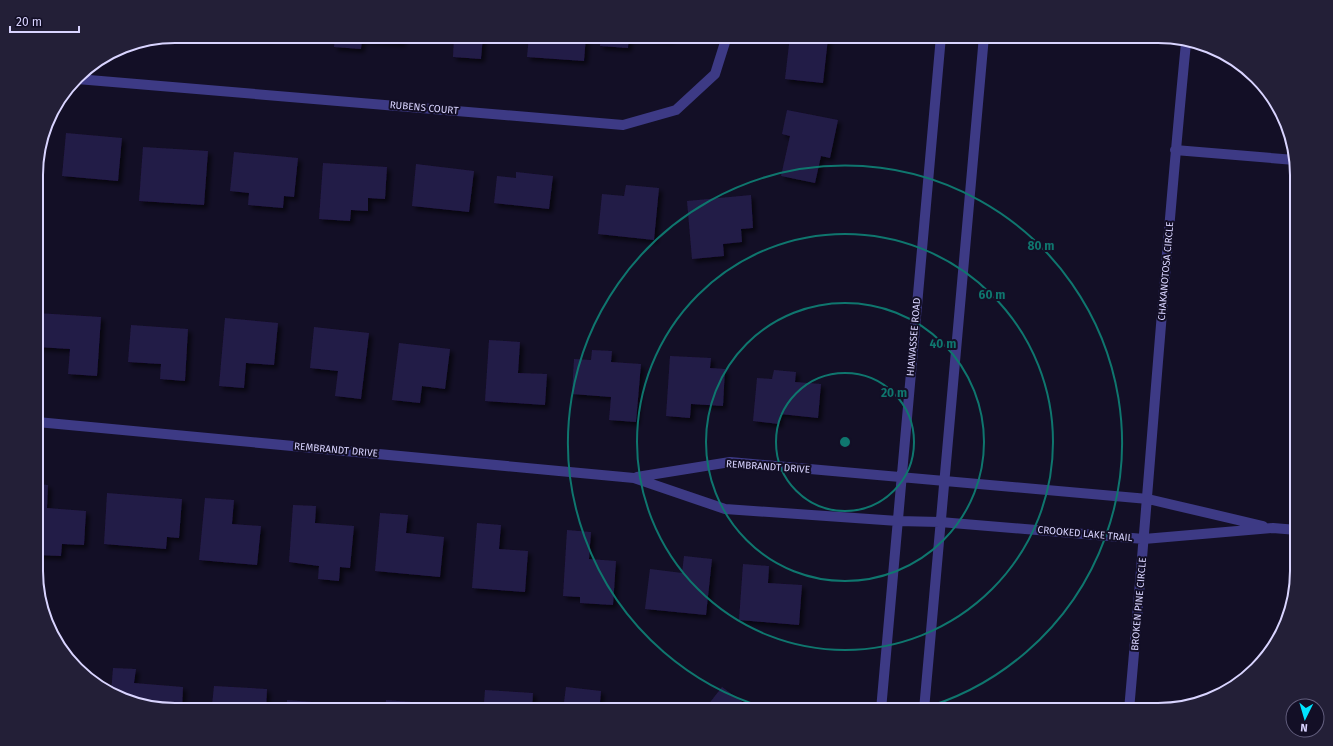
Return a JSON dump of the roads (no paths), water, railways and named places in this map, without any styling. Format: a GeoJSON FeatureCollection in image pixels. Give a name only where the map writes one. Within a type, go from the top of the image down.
{"type":"FeatureCollection","features":[{"type":"Feature","properties":{"kind":"street","name":"RUBENS COURT"},"geometry":{"type":"LineString","coordinates":[[84,80],[623,125],[676,110],[715,74],[725,43]]}},
{"type":"Feature","properties":{"kind":"street","name":"HIAWASSEE ROAD"},"geometry":{"type":"LineString","coordinates":[[882,703],[940,43]]}},
{"type":"Feature","properties":{"kind":"street"},"geometry":{"type":"LineString","coordinates":[[925,703],[983,43]]}},
{"type":"Feature","properties":{"kind":"street","name":"CHAKANOTOSA CIRCLE"},"geometry":{"type":"LineString","coordinates":[[1148,499],[1175,150],[1186,46]]}},
{"type":"Feature","properties":{"kind":"street"},"geometry":{"type":"LineString","coordinates":[[1175,150],[1289,159]]}},
{"type":"Feature","properties":{"kind":"street","name":"REMBRANDT DRIVE"},"geometry":{"type":"LineString","coordinates":[[43,423],[634,478],[725,509],[898,521]]}},
{"type":"Feature","properties":{"kind":"street","name":"REMBRANDT DRIVE"},"geometry":{"type":"LineString","coordinates":[[634,478],[730,462],[902,478]]}},
{"type":"Feature","properties":{"kind":"street","name":"CROOKED LAKE TRAIL"},"geometry":{"type":"LineString","coordinates":[[902,478],[1148,499],[1273,528],[1290,529]]}},
{"type":"Feature","properties":{"kind":"street","name":"BROKEN PINE CIRCLE"},"geometry":{"type":"LineString","coordinates":[[1130,703],[1148,499]]}},
{"type":"Feature","properties":{"kind":"street","name":"CROOKED LAKE TRAIL"},"geometry":{"type":"LineString","coordinates":[[898,521],[940,522],[1144,539],[1273,528]]}}]}
